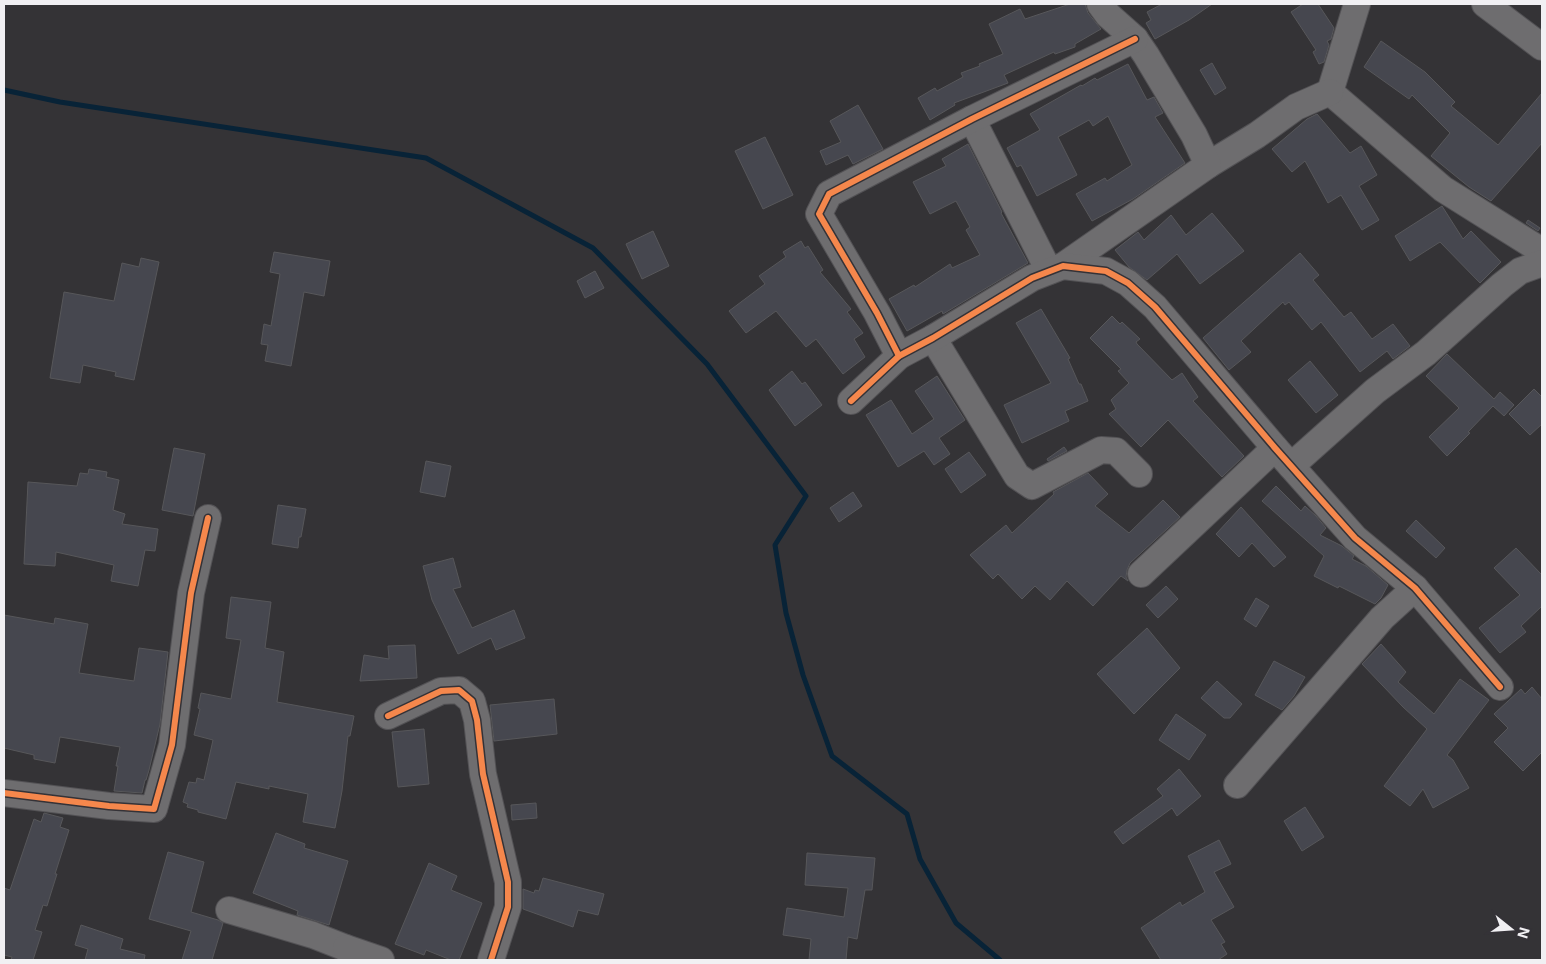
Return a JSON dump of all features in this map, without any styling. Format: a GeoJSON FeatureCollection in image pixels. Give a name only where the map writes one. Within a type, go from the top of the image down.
{"type":"FeatureCollection","features":[{"type":"Feature","properties":{"kind":"street"},"geometry":{"type":"LineString","coordinates":[[851,401],[899,356],[933,338],[1032,278],[1056,268],[1208,165],[1257,136],[1296,107],[1330,92],[1356,4]]}},
{"type":"Feature","properties":{"kind":"street"},"geometry":{"type":"LineString","coordinates":[[1485,4],[1542,47]]}},
{"type":"Feature","properties":{"kind":"street"},"geometry":{"type":"LineString","coordinates":[[1111,7],[1146,54],[1177,104],[1208,165]]}},
{"type":"Feature","properties":{"kind":"street"},"geometry":{"type":"LineString","coordinates":[[899,356],[877,312],[819,214],[829,194],[972,119],[1135,39]]}},
{"type":"Feature","properties":{"kind":"street"},"geometry":{"type":"LineString","coordinates":[[1330,92],[1443,189],[1542,252]]}},
{"type":"Feature","properties":{"kind":"street"},"geometry":{"type":"LineString","coordinates":[[972,119],[1056,268]]}},
{"type":"Feature","properties":{"kind":"street"},"geometry":{"type":"LineString","coordinates":[[1141,574],[1283,457],[1426,353],[1520,271],[1542,263]]}},
{"type":"Feature","properties":{"kind":"street"},"geometry":{"type":"LineString","coordinates":[[1056,268],[1106,271],[1128,283],[1155,307],[1355,538],[1415,588],[1500,687]]}},
{"type":"Feature","properties":{"kind":"street"},"geometry":{"type":"LineString","coordinates":[[933,338],[1017,476],[1032,486],[1101,450],[1116,451],[1139,474]]}},
{"type":"Feature","properties":{"kind":"street"},"geometry":{"type":"LineString","coordinates":[[4,793],[109,806],[154,809],[172,745],[191,593],[208,518]]}},
{"type":"Feature","properties":{"kind":"street"},"geometry":{"type":"LineString","coordinates":[[1237,785],[1382,618],[1415,588]]}},
{"type":"Feature","properties":{"kind":"street"},"geometry":{"type":"LineString","coordinates":[[388,716],[440,691],[459,690],[472,701],[478,720],[483,774],[508,882],[508,906],[491,960]]}},
{"type":"Feature","properties":{"kind":"street"},"geometry":{"type":"LineString","coordinates":[[229,910],[313,935],[350,954],[382,960]]}},
{"type":"Feature","properties":{"kind":"building"},"geometry":{"type":"Polygon","coordinates":[[[1070,4],[1085,4],[1088,13],[1101,29],[1075,44],[1075,47],[1055,54],[1054,52],[1004,75],[1008,83],[954,103],[955,105],[930,120],[918,98],[935,88],[937,91],[963,77],[961,73],[1003,54],[989,24],[1020,9],[1025,19],[1070,4]]]}},
{"type":"Feature","properties":{"kind":"building"},"geometry":{"type":"Polygon","coordinates":[[[1162,4],[1212,4],[1189,20],[1155,39],[1146,23],[1151,20],[1147,12],[1162,4]]]}},
{"type":"Feature","properties":{"kind":"building"},"geometry":{"type":"Polygon","coordinates":[[[1303,4],[1318,4],[1334,28],[1331,39],[1327,41],[1329,45],[1324,62],[1319,64],[1313,52],[1316,50],[1291,12],[1303,4]]]}},
{"type":"Feature","properties":{"kind":"building"},"geometry":{"type":"Polygon","coordinates":[[[1381,41],[1425,72],[1455,102],[1451,106],[1498,145],[1542,93],[1542,143],[1491,201],[1469,187],[1431,156],[1450,133],[1412,95],[1409,99],[1364,67],[1381,41]]]}},
{"type":"Feature","properties":{"kind":"building"},"geometry":{"type":"Polygon","coordinates":[[[1212,63],[1226,88],[1215,95],[1200,70],[1212,63]]]}},
{"type":"Feature","properties":{"kind":"building"},"geometry":{"type":"Polygon","coordinates":[[[1128,64],[1147,100],[1154,97],[1163,113],[1155,117],[1185,163],[1133,199],[1092,221],[1076,194],[1105,178],[1107,181],[1132,165],[1108,116],[1093,126],[1089,120],[1058,137],[1077,175],[1037,196],[1021,165],[1017,167],[1007,148],[1040,130],[1030,114],[1081,85],[1095,78],[1097,80],[1128,64]]]}},
{"type":"Feature","properties":{"kind":"building"},"geometry":{"type":"Polygon","coordinates":[[[858,105],[883,149],[853,164],[848,155],[826,165],[820,151],[841,142],[830,121],[858,105]]]}},
{"type":"Feature","properties":{"kind":"building"},"geometry":{"type":"Polygon","coordinates":[[[1317,114],[1350,153],[1361,146],[1377,175],[1359,186],[1379,220],[1362,230],[1341,195],[1328,203],[1305,161],[1292,172],[1272,149],[1307,119],[1317,114]]]}},
{"type":"Feature","properties":{"kind":"building"},"geometry":{"type":"Polygon","coordinates":[[[765,137],[793,195],[763,209],[735,151],[765,137]]]}},
{"type":"Feature","properties":{"kind":"building"},"geometry":{"type":"Polygon","coordinates":[[[968,144],[1001,213],[1028,263],[943,314],[942,311],[907,331],[889,299],[914,285],[915,287],[950,264],[952,268],[980,255],[966,230],[970,227],[956,201],[930,214],[913,182],[946,166],[942,159],[968,144]]]}},
{"type":"Feature","properties":{"kind":"building"},"geometry":{"type":"Polygon","coordinates":[[[1442,206],[1463,239],[1471,231],[1501,262],[1480,283],[1440,242],[1410,261],[1395,236],[1442,206]]]}},
{"type":"Feature","properties":{"kind":"building"},"geometry":{"type":"Polygon","coordinates":[[[1212,213],[1244,251],[1200,284],[1177,254],[1147,280],[1129,267],[1115,250],[1138,232],[1144,240],[1171,215],[1186,235],[1212,213]]]}},
{"type":"Feature","properties":{"kind":"building"},"geometry":{"type":"Polygon","coordinates":[[[1528,220],[1540,228],[1538,231],[1526,223],[1528,220]]]}},
{"type":"Feature","properties":{"kind":"building"},"geometry":{"type":"Polygon","coordinates":[[[653,231],[669,266],[642,279],[626,244],[653,231]]]}},
{"type":"Feature","properties":{"kind":"building"},"geometry":{"type":"Polygon","coordinates":[[[801,241],[805,248],[808,246],[823,270],[820,272],[851,309],[847,312],[863,333],[854,339],[865,357],[843,374],[816,339],[806,347],[776,311],[746,333],[729,311],[765,284],[759,276],[786,257],[783,252],[801,241]]]}},
{"type":"Feature","properties":{"kind":"building"},"geometry":{"type":"Polygon","coordinates":[[[274,252],[330,261],[324,296],[304,292],[291,366],[265,361],[268,345],[261,344],[264,324],[271,326],[280,274],[270,272],[274,252]]]}},
{"type":"Feature","properties":{"kind":"building"},"geometry":{"type":"Polygon","coordinates":[[[1300,253],[1319,275],[1313,280],[1344,317],[1351,312],[1372,339],[1393,324],[1410,346],[1393,359],[1387,351],[1360,372],[1321,322],[1312,330],[1289,302],[1285,305],[1283,302],[1241,341],[1251,352],[1229,370],[1203,338],[1300,253]]]}},
{"type":"Feature","properties":{"kind":"building"},"geometry":{"type":"Polygon","coordinates":[[[141,258],[159,262],[134,380],[115,376],[116,372],[83,365],[80,383],[50,378],[64,292],[114,301],[122,263],[139,267],[141,258]]]}},
{"type":"Feature","properties":{"kind":"building"},"geometry":{"type":"Polygon","coordinates":[[[595,271],[604,288],[585,298],[577,281],[595,271]]]}},
{"type":"Feature","properties":{"kind":"building"},"geometry":{"type":"Polygon","coordinates":[[[1041,309],[1070,358],[1068,359],[1088,401],[1065,411],[1069,421],[1022,443],[1004,405],[1051,383],[1016,323],[1041,309]]]}},
{"type":"Feature","properties":{"kind":"building"},"geometry":{"type":"Polygon","coordinates":[[[1112,316],[1120,324],[1122,322],[1140,339],[1136,342],[1137,344],[1172,380],[1182,373],[1198,397],[1193,401],[1244,456],[1222,477],[1168,420],[1141,447],[1109,414],[1116,409],[1111,400],[1129,383],[1118,371],[1121,369],[1090,338],[1112,316]]]}},
{"type":"Feature","properties":{"kind":"building"},"geometry":{"type":"Polygon","coordinates":[[[1447,354],[1494,399],[1500,392],[1514,405],[1504,416],[1493,406],[1447,456],[1429,437],[1459,408],[1426,376],[1447,354]]]}},
{"type":"Feature","properties":{"kind":"building"},"geometry":{"type":"Polygon","coordinates":[[[1310,361],[1338,395],[1316,413],[1288,380],[1310,361]]]}},
{"type":"Feature","properties":{"kind":"building"},"geometry":{"type":"Polygon","coordinates":[[[792,371],[802,384],[805,382],[822,405],[795,426],[769,390],[792,371]]]}},
{"type":"Feature","properties":{"kind":"building"},"geometry":{"type":"Polygon","coordinates":[[[937,376],[965,420],[939,438],[950,454],[934,465],[924,451],[898,467],[866,415],[891,400],[912,434],[934,419],[915,391],[937,376]]]}},
{"type":"Feature","properties":{"kind":"building"},"geometry":{"type":"Polygon","coordinates":[[[1534,389],[1542,397],[1542,424],[1530,435],[1509,414],[1534,389]]]}},
{"type":"Feature","properties":{"kind":"building"},"geometry":{"type":"Polygon","coordinates":[[[1064,447],[1067,451],[1048,461],[1047,459],[1064,447]]]}},
{"type":"Feature","properties":{"kind":"building"},"geometry":{"type":"Polygon","coordinates":[[[174,448],[205,454],[193,516],[162,510],[174,448]]]}},
{"type":"Feature","properties":{"kind":"building"},"geometry":{"type":"Polygon","coordinates":[[[969,452],[986,475],[961,493],[945,469],[969,452]]]}},
{"type":"Feature","properties":{"kind":"building"},"geometry":{"type":"Polygon","coordinates":[[[426,461],[451,466],[445,497],[420,492],[426,461]]]}},
{"type":"Feature","properties":{"kind":"building"},"geometry":{"type":"Polygon","coordinates":[[[89,469],[107,472],[106,477],[119,480],[113,510],[125,514],[122,524],[158,529],[155,551],[145,550],[138,586],[111,581],[114,565],[56,552],[55,566],[24,564],[28,482],[77,486],[80,473],[88,474],[89,469]]]}},
{"type":"Feature","properties":{"kind":"building"},"geometry":{"type":"Polygon","coordinates":[[[1088,473],[1108,494],[1095,506],[1129,533],[1163,500],[1180,517],[1130,563],[1126,577],[1128,581],[1121,576],[1093,606],[1067,581],[1050,600],[1035,586],[1022,599],[998,574],[993,579],[970,555],[1006,525],[1012,533],[1054,494],[1053,492],[1088,473]]]}},
{"type":"Feature","properties":{"kind":"building"},"geometry":{"type":"Polygon","coordinates":[[[1276,486],[1301,511],[1305,506],[1316,516],[1326,528],[1320,535],[1342,546],[1354,556],[1352,559],[1366,566],[1388,585],[1381,598],[1375,604],[1314,576],[1324,556],[1262,501],[1276,486]]]}},
{"type":"Feature","properties":{"kind":"building"},"geometry":{"type":"Polygon","coordinates":[[[853,492],[862,506],[839,522],[830,508],[853,492]]]}},
{"type":"Feature","properties":{"kind":"building"},"geometry":{"type":"Polygon","coordinates":[[[278,505],[306,509],[298,548],[272,544],[278,505]]]}},
{"type":"Feature","properties":{"kind":"building"},"geometry":{"type":"Polygon","coordinates":[[[1241,507],[1286,557],[1274,567],[1252,543],[1239,557],[1216,534],[1241,507]]]}},
{"type":"Feature","properties":{"kind":"building"},"geometry":{"type":"Polygon","coordinates":[[[1416,520],[1445,548],[1436,558],[1406,531],[1416,520]]]}},
{"type":"Feature","properties":{"kind":"building"},"geometry":{"type":"Polygon","coordinates":[[[1516,548],[1542,575],[1542,606],[1521,626],[1526,632],[1500,653],[1479,628],[1520,595],[1494,568],[1516,548]]]}},
{"type":"Feature","properties":{"kind":"building"},"geometry":{"type":"Polygon","coordinates":[[[453,558],[461,587],[453,589],[472,628],[514,610],[525,638],[496,650],[491,638],[458,654],[432,600],[423,566],[453,558]]]}},
{"type":"Feature","properties":{"kind":"building"},"geometry":{"type":"Polygon","coordinates":[[[1166,586],[1178,599],[1158,618],[1146,605],[1166,586]]]}},
{"type":"Feature","properties":{"kind":"building"},"geometry":{"type":"Polygon","coordinates":[[[231,597],[271,602],[265,648],[284,652],[277,702],[354,716],[350,736],[348,736],[342,791],[335,828],[303,822],[308,794],[269,786],[269,789],[236,782],[226,819],[198,812],[198,810],[187,807],[188,804],[183,802],[189,782],[196,783],[197,778],[204,780],[213,740],[194,735],[200,709],[198,708],[201,693],[231,699],[241,640],[226,638],[231,597]]]}},
{"type":"Feature","properties":{"kind":"building"},"geometry":{"type":"Polygon","coordinates":[[[1256,598],[1269,606],[1256,627],[1244,619],[1256,598]]]}},
{"type":"Feature","properties":{"kind":"building"},"geometry":{"type":"Polygon","coordinates":[[[4,615],[54,624],[55,618],[88,624],[79,673],[134,681],[139,648],[168,652],[160,724],[142,793],[114,791],[120,747],[60,737],[55,763],[34,759],[34,755],[4,748],[4,615]]]}},
{"type":"Feature","properties":{"kind":"building"},"geometry":{"type":"Polygon","coordinates":[[[1147,628],[1180,668],[1134,714],[1097,674],[1147,628]]]}},
{"type":"Feature","properties":{"kind":"building"},"geometry":{"type":"Polygon","coordinates":[[[1381,644],[1406,672],[1398,682],[1434,714],[1460,679],[1489,700],[1447,755],[1453,760],[1469,788],[1433,808],[1423,789],[1410,806],[1384,786],[1427,729],[1362,664],[1381,644]]]}},
{"type":"Feature","properties":{"kind":"building"},"geometry":{"type":"Polygon","coordinates":[[[415,645],[417,678],[360,681],[364,655],[389,659],[388,646],[415,645]]]}},
{"type":"Feature","properties":{"kind":"building"},"geometry":{"type":"Polygon","coordinates":[[[1274,661],[1305,677],[1294,696],[1282,710],[1255,695],[1274,661]]]}},
{"type":"Feature","properties":{"kind":"building"},"geometry":{"type":"Polygon","coordinates":[[[1217,681],[1242,704],[1230,718],[1224,718],[1201,698],[1217,681]]]}},
{"type":"Feature","properties":{"kind":"building"},"geometry":{"type":"Polygon","coordinates":[[[1532,687],[1542,699],[1542,752],[1523,771],[1494,742],[1508,728],[1494,714],[1521,689],[1525,694],[1532,687]]]}},
{"type":"Feature","properties":{"kind":"building"},"geometry":{"type":"Polygon","coordinates":[[[554,699],[557,734],[494,741],[490,705],[554,699]]]}},
{"type":"Feature","properties":{"kind":"building"},"geometry":{"type":"Polygon","coordinates":[[[1176,714],[1206,735],[1189,760],[1159,740],[1176,714]]]}},
{"type":"Feature","properties":{"kind":"building"},"geometry":{"type":"Polygon","coordinates":[[[424,729],[429,784],[398,787],[392,732],[424,729]]]}},
{"type":"Feature","properties":{"kind":"building"},"geometry":{"type":"Polygon","coordinates":[[[1179,769],[1201,796],[1177,816],[1172,808],[1123,844],[1114,832],[1163,796],[1157,789],[1179,769]]]}},
{"type":"Feature","properties":{"kind":"building"},"geometry":{"type":"Polygon","coordinates":[[[536,803],[537,818],[512,820],[511,805],[536,803]]]}},
{"type":"Feature","properties":{"kind":"building"},"geometry":{"type":"Polygon","coordinates":[[[1305,807],[1324,837],[1302,851],[1284,821],[1305,807]]]}},
{"type":"Feature","properties":{"kind":"building"},"geometry":{"type":"Polygon","coordinates":[[[44,813],[63,818],[60,827],[69,830],[47,906],[43,905],[35,930],[42,932],[33,960],[11,960],[12,957],[4,955],[4,888],[10,890],[34,819],[41,822],[44,813]]]}},
{"type":"Feature","properties":{"kind":"building"},"geometry":{"type":"Polygon","coordinates":[[[276,833],[305,844],[304,848],[348,861],[329,925],[297,915],[298,911],[253,893],[276,833]]]}},
{"type":"Feature","properties":{"kind":"building"},"geometry":{"type":"Polygon","coordinates":[[[1219,840],[1231,864],[1214,872],[1234,907],[1211,920],[1225,942],[1221,944],[1227,954],[1218,960],[1161,960],[1141,928],[1180,902],[1182,906],[1205,892],[1188,856],[1219,840]]]}},
{"type":"Feature","properties":{"kind":"building"},"geometry":{"type":"Polygon","coordinates":[[[168,852],[204,862],[191,912],[223,923],[212,960],[182,960],[191,931],[149,919],[168,852]]]}},
{"type":"Feature","properties":{"kind":"building"},"geometry":{"type":"Polygon","coordinates":[[[807,853],[875,858],[872,890],[865,890],[857,939],[848,937],[846,960],[809,960],[811,939],[783,935],[787,908],[844,917],[848,888],[805,885],[807,853]]]}},
{"type":"Feature","properties":{"kind":"building"},"geometry":{"type":"Polygon","coordinates":[[[429,863],[457,876],[451,890],[482,903],[459,960],[451,960],[426,950],[424,955],[395,944],[429,863]]]}},
{"type":"Feature","properties":{"kind":"building"},"geometry":{"type":"Polygon","coordinates":[[[543,878],[604,894],[598,915],[578,910],[573,927],[523,909],[523,889],[534,893],[535,890],[539,891],[543,878]]]}},
{"type":"Feature","properties":{"kind":"building"},"geometry":{"type":"Polygon","coordinates":[[[81,925],[123,939],[120,949],[145,955],[144,960],[85,960],[88,949],[75,945],[81,925]]]}},
{"type":"Feature","properties":{"kind":"waterway"},"geometry":{"type":"LineString","coordinates":[[4,90],[60,102],[426,158],[593,248],[707,364],[806,496],[775,545],[786,613],[803,675],[832,756],[907,814],[920,859],[956,923],[1000,960]]}},
{"type":"Feature","properties":{"kind":"cycle path"},"geometry":{"type":"LineString","coordinates":[[899,356],[877,313],[819,214],[829,194],[972,119],[1135,39]]}},
{"type":"Feature","properties":{"kind":"cycle path"},"geometry":{"type":"LineString","coordinates":[[851,401],[899,356],[933,338],[1032,278],[1063,266],[1106,271],[1128,283],[1155,307],[1275,448],[1355,538],[1415,588],[1500,687]]}},
{"type":"Feature","properties":{"kind":"cycle path"},"geometry":{"type":"LineString","coordinates":[[4,793],[109,806],[154,809],[172,745],[191,593],[208,518]]}},
{"type":"Feature","properties":{"kind":"cycle path"},"geometry":{"type":"LineString","coordinates":[[388,716],[441,691],[459,690],[472,701],[477,720],[483,774],[508,882],[508,907],[491,960]]}}]}
